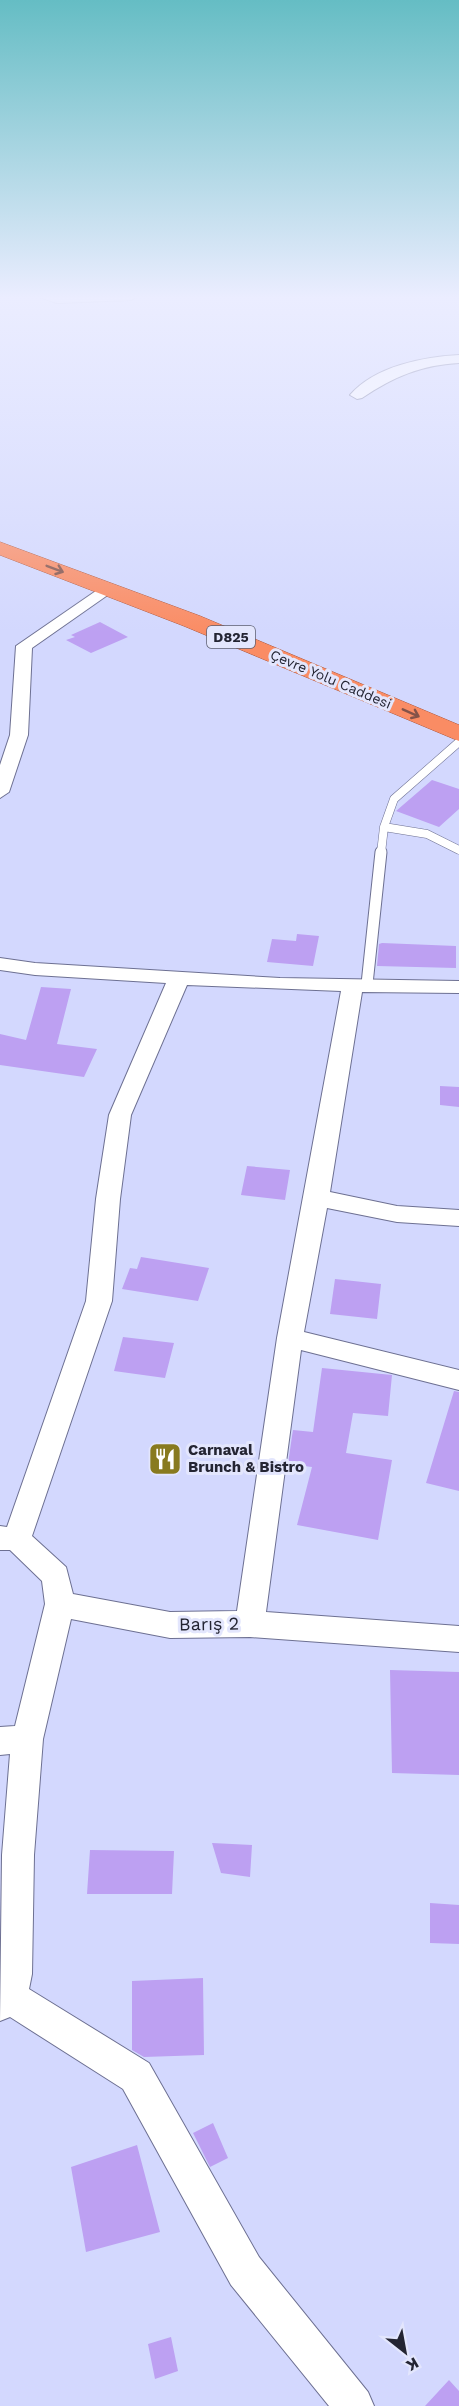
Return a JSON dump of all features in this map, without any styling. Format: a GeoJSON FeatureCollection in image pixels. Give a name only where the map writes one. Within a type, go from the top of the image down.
{"type":"FeatureCollection","features":[{"type":"Feature","properties":{"kind":"highway","name":"Çevre Yolu Caddesi"},"geometry":{"type":"LineString","coordinates":[[0,527],[395,684]]}},
{"type":"Feature","properties":{"kind":"highway","name":"Çevre Yolu Caddesi"},"geometry":{"type":"LineString","coordinates":[[0,548],[192,621],[459,734]]}},
{"type":"Feature","properties":{"kind":"street"},"geometry":{"type":"LineString","coordinates":[[0,792],[7,756],[19,735],[24,646],[106,588]]}},
{"type":"Feature","properties":{"kind":"street"},"geometry":{"type":"LineString","coordinates":[[0,964],[35,969],[180,976],[280,984],[459,987]]}},
{"type":"Feature","properties":{"kind":"street"},"geometry":{"type":"LineString","coordinates":[[180,976],[120,1115],[108,1199],[99,1301],[9,1539],[56,1575],[60,1604],[13,1740],[18,1855],[15,1974],[5,2001],[136,2076],[245,2271],[354,2406]]}},
{"type":"Feature","properties":{"kind":"street"},"geometry":{"type":"LineString","coordinates":[[250,1624],[290,1338],[360,984]]}},
{"type":"Feature","properties":{"kind":"street"},"geometry":{"type":"LineString","coordinates":[[316,1198],[397,1214],[459,1218]]}},
{"type":"Feature","properties":{"kind":"street"},"geometry":{"type":"LineString","coordinates":[[290,1338],[459,1380]]}},
{"type":"Feature","properties":{"kind":"street","name":"Barış 2"},"geometry":{"type":"LineString","coordinates":[[60,1604],[170,1625],[250,1624],[459,1639]]}},
{"type":"Feature","properties":{"kind":"lane"},"geometry":{"type":"LineString","coordinates":[[360,984],[384,827],[394,799],[459,742]]}},
{"type":"Feature","properties":{"kind":"lane"},"geometry":{"type":"LineString","coordinates":[[384,827],[427,834],[459,850]]}},
{"type":"Feature","properties":{"kind":"building"},"geometry":{"type":"Polygon","coordinates":[[[100,622],[128,637],[91,653],[66,640],[75,637],[71,635],[100,622]]]}},
{"type":"Feature","properties":{"kind":"building"},"geometry":{"type":"Polygon","coordinates":[[[432,780],[459,789],[459,809],[439,827],[396,811],[432,780]]]}},
{"type":"Feature","properties":{"kind":"building"},"geometry":{"type":"Polygon","coordinates":[[[297,934],[319,936],[313,966],[267,962],[272,939],[296,941],[297,934]]]}},
{"type":"Feature","properties":{"kind":"building"},"geometry":{"type":"Polygon","coordinates":[[[379,944],[456,946],[456,968],[377,966],[379,944]]]}},
{"type":"Feature","properties":{"kind":"building"},"geometry":{"type":"Polygon","coordinates":[[[41,987],[71,989],[57,1044],[97,1049],[84,1077],[0,1065],[0,1034],[26,1040],[41,987]]]}},
{"type":"Feature","properties":{"kind":"building"},"geometry":{"type":"Polygon","coordinates":[[[440,1086],[459,1087],[459,1107],[440,1105],[440,1086]]]}},
{"type":"Feature","properties":{"kind":"building"},"geometry":{"type":"Polygon","coordinates":[[[247,1166],[290,1170],[285,1200],[241,1195],[247,1166]]]}},
{"type":"Feature","properties":{"kind":"building"},"geometry":{"type":"Polygon","coordinates":[[[141,1257],[209,1268],[198,1301],[122,1289],[130,1268],[137,1269],[141,1257]]]}},
{"type":"Feature","properties":{"kind":"building"},"geometry":{"type":"Polygon","coordinates":[[[335,1279],[381,1284],[377,1319],[330,1314],[335,1279]]]}},
{"type":"Feature","properties":{"kind":"building"},"geometry":{"type":"Polygon","coordinates":[[[123,1337],[174,1343],[165,1378],[114,1371],[123,1337]]]}},
{"type":"Feature","properties":{"kind":"building"},"geometry":{"type":"Polygon","coordinates":[[[322,1368],[392,1375],[388,1416],[353,1413],[346,1453],[392,1460],[378,1540],[297,1525],[312,1467],[288,1464],[292,1436],[293,1430],[313,1432],[322,1368]]]}},
{"type":"Feature","properties":{"kind":"building"},"geometry":{"type":"Polygon","coordinates":[[[454,1391],[459,1392],[459,1491],[426,1483],[454,1391]]]}},
{"type":"Feature","properties":{"kind":"building"},"geometry":{"type":"Polygon","coordinates":[[[390,1670],[459,1672],[459,1775],[392,1773],[390,1670]]]}},
{"type":"Feature","properties":{"kind":"building"},"geometry":{"type":"Polygon","coordinates":[[[212,1843],[252,1845],[250,1877],[221,1873],[212,1843]]]}},
{"type":"Feature","properties":{"kind":"building"},"geometry":{"type":"Polygon","coordinates":[[[90,1850],[174,1851],[172,1894],[87,1894],[90,1850]]]}},
{"type":"Feature","properties":{"kind":"building"},"geometry":{"type":"Polygon","coordinates":[[[430,1903],[459,1905],[459,1944],[430,1943],[430,1903]]]}},
{"type":"Feature","properties":{"kind":"building"},"geometry":{"type":"Polygon","coordinates":[[[203,1978],[204,2055],[144,2057],[132,2050],[132,1981],[203,1978]]]}},
{"type":"Feature","properties":{"kind":"building"},"geometry":{"type":"Polygon","coordinates":[[[213,2123],[228,2158],[210,2167],[193,2133],[213,2123]]]}},
{"type":"Feature","properties":{"kind":"building"},"geometry":{"type":"Polygon","coordinates":[[[137,2145],[160,2232],[86,2252],[71,2167],[137,2145]]]}},
{"type":"Feature","properties":{"kind":"building"},"geometry":{"type":"Polygon","coordinates":[[[171,2337],[178,2371],[155,2379],[148,2344],[171,2337]]]}},
{"type":"Feature","properties":{"kind":"building"},"geometry":{"type":"Polygon","coordinates":[[[449,2380],[459,2391],[459,2406],[425,2406],[449,2380]]]}},
{"type":"Feature","properties":{"kind":"place","name":"Carnaval Brunch & Bistro"},"geometry":{"type":"Point","coordinates":[165,1459]}}]}
